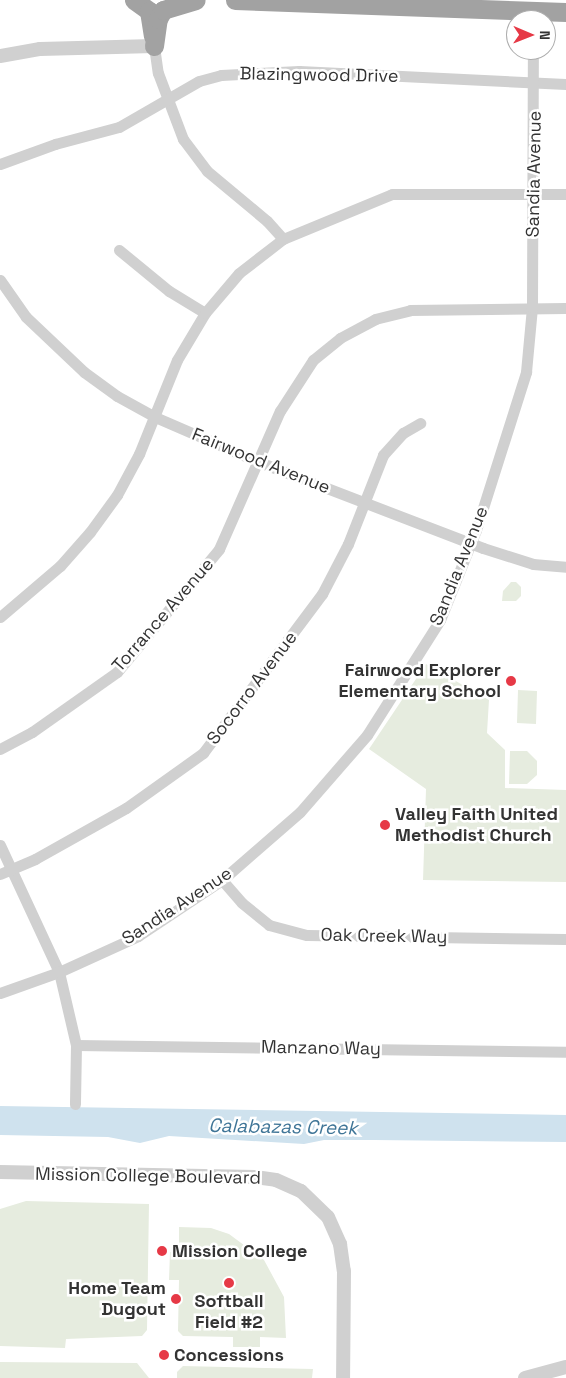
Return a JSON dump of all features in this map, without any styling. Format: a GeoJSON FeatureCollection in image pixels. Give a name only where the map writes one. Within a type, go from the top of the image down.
{"type":"FeatureCollection","features":[{"type":"Feature","properties":{"kind":"highway"},"geometry":{"type":"LineString","coordinates":[[134,0],[149,12],[154,46]]}},
{"type":"Feature","properties":{"kind":"highway"},"geometry":{"type":"LineString","coordinates":[[154,46],[158,19],[163,10],[195,0]]}},
{"type":"Feature","properties":{"kind":"highway"},"geometry":{"type":"LineString","coordinates":[[235,0],[506,10]]}},
{"type":"Feature","properties":{"kind":"street"},"geometry":{"type":"LineString","coordinates":[[0,56],[40,49],[154,46],[166,100],[182,139],[207,171],[267,221],[282,239]]}},
{"type":"Feature","properties":{"kind":"street","name":"Sandia Avenue"},"geometry":{"type":"LineString","coordinates":[[0,993],[59,972],[138,936],[222,880],[300,812],[367,735],[440,620],[471,543],[526,372],[532,307],[535,82],[534,60]]}},
{"type":"Feature","properties":{"kind":"street","name":"Blazingwood Drive"},"geometry":{"type":"LineString","coordinates":[[0,164],[54,144],[118,127],[199,81],[245,72],[299,71],[566,84]]}},
{"type":"Feature","properties":{"kind":"street"},"geometry":{"type":"LineString","coordinates":[[0,617],[60,566],[90,532],[117,495],[155,417],[177,360],[205,313],[238,273],[282,239],[392,194],[566,194]]}},
{"type":"Feature","properties":{"kind":"street"},"geometry":{"type":"LineString","coordinates":[[119,250],[169,291],[205,313]]}},
{"type":"Feature","properties":{"kind":"street","name":"Fairwood Avenue"},"geometry":{"type":"LineString","coordinates":[[0,280],[26,317],[84,372],[117,396],[155,417],[259,462],[471,543],[533,564],[566,567]]}},
{"type":"Feature","properties":{"kind":"street","name":"Torrance Avenue"},"geometry":{"type":"LineString","coordinates":[[0,749],[32,732],[117,672],[220,549],[280,411],[293,388],[313,360],[340,338],[375,319],[410,310],[566,308]]}},
{"type":"Feature","properties":{"kind":"street","name":"Socorro Avenue"},"geometry":{"type":"LineString","coordinates":[[5,872],[126,808],[203,753],[322,594],[348,544],[383,455],[403,433],[420,423]]}},
{"type":"Feature","properties":{"kind":"street"},"geometry":{"type":"LineString","coordinates":[[0,846],[5,872],[59,972],[76,1045],[76,1104]]}},
{"type":"Feature","properties":{"kind":"street","name":"Oak Creek Way"},"geometry":{"type":"LineString","coordinates":[[222,880],[242,903],[269,925],[307,935],[566,939]]}},
{"type":"Feature","properties":{"kind":"street","name":"Manzano Way"},"geometry":{"type":"LineString","coordinates":[[76,1045],[566,1052]]}},
{"type":"Feature","properties":{"kind":"street","name":"Mission College Boulevard"},"geometry":{"type":"LineString","coordinates":[[0,1172],[254,1177],[276,1180],[301,1191],[328,1217],[340,1244],[344,1271],[343,1378]]}},
{"type":"Feature","properties":{"kind":"street"},"geometry":{"type":"LineString","coordinates":[[525,1378],[566,1367]]}},
{"type":"Feature","properties":{"kind":"shaded area"},"geometry":{"type":"Polygon","coordinates":[[[511,582],[516,582],[521,587],[521,596],[516,601],[502,601],[503,591],[511,582]]]}},
{"type":"Feature","properties":{"kind":"shaded area"},"geometry":{"type":"Polygon","coordinates":[[[426,664],[489,700],[487,733],[505,750],[505,788],[566,790],[566,882],[423,880],[426,789],[369,749],[426,664]]]}},
{"type":"Feature","properties":{"kind":"shaded area"},"geometry":{"type":"Polygon","coordinates":[[[518,690],[537,691],[536,724],[517,723],[518,690]]]}},
{"type":"Feature","properties":{"kind":"shaded area"},"geometry":{"type":"Polygon","coordinates":[[[510,751],[527,751],[537,761],[537,775],[527,784],[509,784],[510,751]]]}},
{"type":"Feature","properties":{"kind":"shaded area"},"geometry":{"type":"Polygon","coordinates":[[[26,1201],[149,1204],[147,1330],[142,1336],[66,1339],[65,1348],[0,1346],[0,1209],[26,1201]]]}},
{"type":"Feature","properties":{"kind":"shaded area","name":"Softball Field #2"},"geometry":{"type":"Polygon","coordinates":[[[179,1227],[211,1228],[229,1234],[264,1260],[284,1297],[286,1338],[260,1337],[260,1347],[233,1347],[233,1337],[183,1336],[178,1331],[179,1280],[169,1280],[170,1252],[179,1252],[179,1227]]]}},
{"type":"Feature","properties":{"kind":"shaded area"},"geometry":{"type":"Polygon","coordinates":[[[0,1362],[137,1363],[149,1378],[0,1378],[0,1362]]]}},
{"type":"Feature","properties":{"kind":"shaded area"},"geometry":{"type":"Polygon","coordinates":[[[183,1366],[313,1369],[312,1378],[177,1378],[177,1372],[183,1366]]]}},
{"type":"Feature","properties":{"kind":"water","name":"Calabazas Creek"},"geometry":{"type":"Polygon","coordinates":[[[0,1106],[566,1115],[566,1142],[324,1140],[304,1144],[169,1136],[140,1143],[108,1137],[0,1135],[0,1106]]]}},
{"type":"Feature","properties":{"kind":"place","name":"Fairwood Explorer Elementary School"},"geometry":{"type":"Point","coordinates":[511,681]}},
{"type":"Feature","properties":{"kind":"place","name":"Valley Faith United Methodist Church"},"geometry":{"type":"Point","coordinates":[385,825]}},
{"type":"Feature","properties":{"kind":"place","name":"Mission College"},"geometry":{"type":"Point","coordinates":[162,1251]}},
{"type":"Feature","properties":{"kind":"place","name":"Softball Field #2"},"geometry":{"type":"Point","coordinates":[229,1283]}},
{"type":"Feature","properties":{"kind":"place","name":"Home Team Dugout"},"geometry":{"type":"Point","coordinates":[176,1299]}},
{"type":"Feature","properties":{"kind":"place","name":"Concessions"},"geometry":{"type":"Point","coordinates":[164,1355]}}]}
